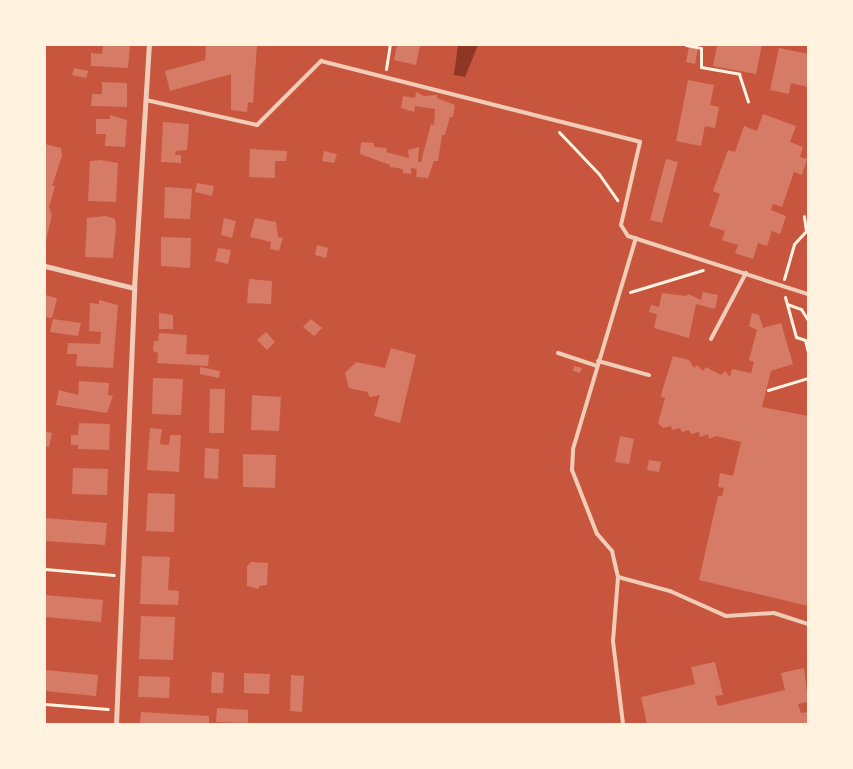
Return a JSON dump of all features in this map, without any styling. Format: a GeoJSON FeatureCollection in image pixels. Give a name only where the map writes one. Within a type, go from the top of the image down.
{"type":"FeatureCollection","features":[{"type":"Feature","properties":{"kind":"street"},"geometry":{"type":"LineString","coordinates":[[116,724],[134,288],[149,45]]}},
{"type":"Feature","properties":{"kind":"street"},"geometry":{"type":"LineString","coordinates":[[45,266],[134,288]]}},
{"type":"Feature","properties":{"kind":"lane"},"geometry":{"type":"LineString","coordinates":[[146,100],[257,125],[322,61],[385,74],[640,142],[621,225],[628,236],[808,294]]}},
{"type":"Feature","properties":{"kind":"lane"},"geometry":{"type":"LineString","coordinates":[[623,724],[613,641],[618,578],[612,551],[597,534],[572,470],[573,449],[636,238]]}},
{"type":"Feature","properties":{"kind":"lane"},"geometry":{"type":"LineString","coordinates":[[711,339],[746,273]]}},
{"type":"Feature","properties":{"kind":"lane"},"geometry":{"type":"LineString","coordinates":[[558,354],[649,375]]}},
{"type":"Feature","properties":{"kind":"lane"},"geometry":{"type":"LineString","coordinates":[[618,578],[670,591],[726,616],[774,613],[808,624]]}},
{"type":"Feature","properties":{"kind":"path"},"geometry":{"type":"LineString","coordinates":[[385,74],[390,45]]}},
{"type":"Feature","properties":{"kind":"path"},"geometry":{"type":"LineString","coordinates":[[686,45],[701,48],[701,66],[740,74],[748,102]]}},
{"type":"Feature","properties":{"kind":"path"},"geometry":{"type":"LineString","coordinates":[[559,120],[559,132],[599,174],[625,210]]}},
{"type":"Feature","properties":{"kind":"path"},"geometry":{"type":"LineString","coordinates":[[785,276],[794,244],[806,231],[804,216]]}},
{"type":"Feature","properties":{"kind":"path"},"geometry":{"type":"LineString","coordinates":[[619,295],[721,265]]}},
{"type":"Feature","properties":{"kind":"path"},"geometry":{"type":"LineString","coordinates":[[782,286],[796,337],[807,339],[808,352]]}},
{"type":"Feature","properties":{"kind":"path"},"geometry":{"type":"LineString","coordinates":[[787,304],[801,309],[808,320]]}},
{"type":"Feature","properties":{"kind":"path"},"geometry":{"type":"LineString","coordinates":[[768,390],[808,378]]}},
{"type":"Feature","properties":{"kind":"path"},"geometry":{"type":"LineString","coordinates":[[45,568],[122,575]]}},
{"type":"Feature","properties":{"kind":"path"},"geometry":{"type":"LineString","coordinates":[[45,704],[116,710]]}},
{"type":"Feature","properties":{"kind":"shaded area"},"geometry":{"type":"Polygon","coordinates":[[[458,45],[478,45],[465,77],[454,75],[458,45]]]}},
{"type":"Feature","properties":{"kind":"building"},"geometry":{"type":"Polygon","coordinates":[[[103,45],[130,46],[128,68],[91,66],[91,53],[102,54],[103,45]]]}},
{"type":"Feature","properties":{"kind":"building"},"geometry":{"type":"Polygon","coordinates":[[[206,45],[257,45],[253,103],[248,102],[247,112],[231,110],[231,74],[170,91],[165,71],[205,60],[206,45]]]}},
{"type":"Feature","properties":{"kind":"building"},"geometry":{"type":"Polygon","coordinates":[[[397,45],[420,45],[416,65],[394,60],[397,45]]]}},
{"type":"Feature","properties":{"kind":"building"},"geometry":{"type":"Polygon","coordinates":[[[717,45],[762,45],[756,74],[713,66],[717,45]]]}},
{"type":"Feature","properties":{"kind":"building"},"geometry":{"type":"Polygon","coordinates":[[[689,47],[698,49],[695,64],[686,62],[689,47]]]}},
{"type":"Feature","properties":{"kind":"building"},"geometry":{"type":"Polygon","coordinates":[[[779,48],[808,54],[808,87],[791,83],[789,94],[770,90],[779,48]]]}},
{"type":"Feature","properties":{"kind":"building"},"geometry":{"type":"Polygon","coordinates":[[[74,68],[88,71],[86,78],[72,75],[74,68]]]}},
{"type":"Feature","properties":{"kind":"building"},"geometry":{"type":"Polygon","coordinates":[[[688,80],[714,85],[710,105],[719,107],[715,128],[705,126],[701,146],[676,141],[688,80]]]}},
{"type":"Feature","properties":{"kind":"building"},"geometry":{"type":"Polygon","coordinates":[[[102,82],[127,83],[127,107],[91,106],[92,94],[102,94],[102,82]]]}},
{"type":"Feature","properties":{"kind":"building"},"geometry":{"type":"Polygon","coordinates":[[[416,92],[424,96],[437,95],[437,98],[455,105],[453,117],[450,117],[445,135],[442,135],[438,161],[434,161],[428,178],[416,177],[417,169],[411,168],[411,174],[403,173],[403,169],[390,167],[390,165],[360,154],[361,142],[374,143],[374,147],[387,148],[386,152],[409,158],[408,150],[419,147],[418,162],[421,162],[431,124],[434,125],[435,109],[415,106],[414,112],[401,108],[403,96],[415,98],[416,92]]]}},
{"type":"Feature","properties":{"kind":"building"},"geometry":{"type":"Polygon","coordinates":[[[763,114],[796,126],[790,142],[803,147],[800,157],[807,159],[802,175],[794,172],[782,207],[773,204],[771,210],[786,216],[780,234],[772,231],[767,246],[758,243],[753,259],[735,253],[738,245],[722,240],[725,231],[709,226],[720,194],[713,191],[728,150],[735,152],[744,126],[757,131],[763,114]]]}},
{"type":"Feature","properties":{"kind":"building"},"geometry":{"type":"Polygon","coordinates":[[[110,115],[127,120],[125,147],[105,146],[106,134],[96,134],[96,119],[110,119],[110,115]]]}},
{"type":"Feature","properties":{"kind":"building"},"geometry":{"type":"Polygon","coordinates":[[[163,122],[189,124],[187,150],[176,151],[175,155],[181,155],[181,163],[161,162],[163,122]]]}},
{"type":"Feature","properties":{"kind":"building"},"geometry":{"type":"Polygon","coordinates":[[[45,144],[61,148],[62,156],[52,186],[55,186],[49,207],[52,215],[46,240],[45,144]]]}},
{"type":"Feature","properties":{"kind":"building"},"geometry":{"type":"Polygon","coordinates":[[[250,149],[287,151],[286,161],[275,161],[275,178],[249,177],[250,149]]]}},
{"type":"Feature","properties":{"kind":"building"},"geometry":{"type":"Polygon","coordinates":[[[324,151],[337,154],[334,163],[322,161],[324,151]]]}},
{"type":"Feature","properties":{"kind":"building"},"geometry":{"type":"Polygon","coordinates":[[[666,159],[678,162],[662,223],[650,220],[666,159]]]}},
{"type":"Feature","properties":{"kind":"building"},"geometry":{"type":"Polygon","coordinates":[[[100,160],[118,163],[116,202],[88,201],[90,161],[100,160]]]}},
{"type":"Feature","properties":{"kind":"building"},"geometry":{"type":"Polygon","coordinates":[[[197,183],[214,186],[212,196],[195,192],[197,183]]]}},
{"type":"Feature","properties":{"kind":"building"},"geometry":{"type":"Polygon","coordinates":[[[165,187],[192,189],[190,219],[164,218],[165,187]]]}},
{"type":"Feature","properties":{"kind":"building"},"geometry":{"type":"Polygon","coordinates":[[[106,216],[115,219],[113,258],[85,257],[87,218],[106,216]]]}},
{"type":"Feature","properties":{"kind":"building"},"geometry":{"type":"Polygon","coordinates":[[[224,218],[236,221],[232,238],[221,235],[224,218]]]}},
{"type":"Feature","properties":{"kind":"building"},"geometry":{"type":"Polygon","coordinates":[[[255,218],[276,222],[278,237],[283,238],[279,251],[270,249],[271,242],[250,237],[255,218]]]}},
{"type":"Feature","properties":{"kind":"building"},"geometry":{"type":"Polygon","coordinates":[[[161,237],[191,238],[190,268],[161,266],[161,237]]]}},
{"type":"Feature","properties":{"kind":"building"},"geometry":{"type":"Polygon","coordinates":[[[317,245],[328,248],[326,258],[315,255],[317,245]]]}},
{"type":"Feature","properties":{"kind":"building"},"geometry":{"type":"Polygon","coordinates":[[[218,248],[231,250],[228,264],[215,261],[218,248]]]}},
{"type":"Feature","properties":{"kind":"building"},"geometry":{"type":"Polygon","coordinates":[[[249,279],[272,281],[271,304],[247,303],[249,279]]]}},
{"type":"Feature","properties":{"kind":"building"},"geometry":{"type":"Polygon","coordinates":[[[703,292],[718,295],[715,309],[696,304],[689,338],[654,328],[657,314],[649,312],[651,305],[659,307],[662,293],[686,296],[688,294],[701,300],[703,292]]]}},
{"type":"Feature","properties":{"kind":"building"},"geometry":{"type":"Polygon","coordinates":[[[45,295],[57,298],[52,318],[45,317],[45,295]]]}},
{"type":"Feature","properties":{"kind":"building"},"geometry":{"type":"Polygon","coordinates":[[[99,300],[118,305],[113,368],[76,366],[77,354],[67,354],[68,343],[100,344],[101,332],[89,331],[90,303],[99,304],[99,300]]]}},
{"type":"Feature","properties":{"kind":"building"},"geometry":{"type":"Polygon","coordinates":[[[159,313],[173,315],[173,329],[159,329],[159,313]]]}},
{"type":"Feature","properties":{"kind":"building"},"geometry":{"type":"Polygon","coordinates":[[[752,313],[759,315],[763,328],[781,323],[793,364],[771,371],[762,407],[808,416],[808,606],[699,580],[718,496],[722,496],[724,488],[718,487],[720,473],[733,476],[741,442],[716,436],[709,439],[708,434],[700,437],[699,432],[691,434],[689,430],[682,432],[680,428],[672,430],[671,426],[663,428],[658,423],[665,398],[661,397],[662,391],[673,356],[689,360],[694,368],[697,365],[703,371],[706,367],[721,375],[725,371],[730,377],[732,369],[751,373],[754,362],[749,360],[757,330],[749,326],[752,313]]]}},
{"type":"Feature","properties":{"kind":"building"},"geometry":{"type":"Polygon","coordinates":[[[53,319],[81,323],[78,336],[50,332],[53,319]]]}},
{"type":"Feature","properties":{"kind":"building"},"geometry":{"type":"Polygon","coordinates":[[[311,319],[322,328],[314,336],[303,327],[311,319]]]}},
{"type":"Feature","properties":{"kind":"building"},"geometry":{"type":"Polygon","coordinates":[[[266,332],[275,342],[267,350],[257,340],[266,332]]]}},
{"type":"Feature","properties":{"kind":"building"},"geometry":{"type":"Polygon","coordinates":[[[159,333],[187,335],[186,354],[209,355],[208,366],[157,363],[158,353],[153,351],[154,341],[158,341],[159,333]]]}},
{"type":"Feature","properties":{"kind":"building"},"geometry":{"type":"Polygon","coordinates":[[[391,348],[416,355],[400,423],[374,416],[380,395],[370,397],[367,392],[349,388],[345,373],[356,362],[385,368],[391,348]]]}},
{"type":"Feature","properties":{"kind":"building"},"geometry":{"type":"Polygon","coordinates":[[[574,366],[582,368],[580,373],[573,371],[574,366]]]}},
{"type":"Feature","properties":{"kind":"building"},"geometry":{"type":"Polygon","coordinates":[[[200,367],[220,371],[219,378],[200,374],[200,367]]]}},
{"type":"Feature","properties":{"kind":"building"},"geometry":{"type":"Polygon","coordinates":[[[153,378],[183,379],[181,415],[152,414],[153,378]]]}},
{"type":"Feature","properties":{"kind":"building"},"geometry":{"type":"Polygon","coordinates":[[[79,381],[109,383],[108,395],[113,396],[107,413],[56,405],[59,390],[78,395],[79,381]]]}},
{"type":"Feature","properties":{"kind":"building"},"geometry":{"type":"Polygon","coordinates":[[[210,389],[225,389],[224,433],[209,433],[210,389]]]}},
{"type":"Feature","properties":{"kind":"building"},"geometry":{"type":"Polygon","coordinates":[[[252,395],[281,397],[279,431],[251,430],[252,395]]]}},
{"type":"Feature","properties":{"kind":"building"},"geometry":{"type":"Polygon","coordinates":[[[79,423],[110,424],[109,450],[78,449],[78,445],[71,445],[71,435],[78,435],[79,423]]]}},
{"type":"Feature","properties":{"kind":"building"},"geometry":{"type":"Polygon","coordinates":[[[150,428],[162,429],[160,444],[169,445],[170,435],[181,435],[179,472],[147,470],[150,428]]]}},
{"type":"Feature","properties":{"kind":"building"},"geometry":{"type":"Polygon","coordinates":[[[45,431],[52,433],[49,447],[45,446],[45,431]]]}},
{"type":"Feature","properties":{"kind":"building"},"geometry":{"type":"Polygon","coordinates":[[[620,436],[634,439],[629,464],[615,462],[620,436]]]}},
{"type":"Feature","properties":{"kind":"building"},"geometry":{"type":"Polygon","coordinates":[[[205,448],[219,449],[218,479],[204,478],[205,448]]]}},
{"type":"Feature","properties":{"kind":"building"},"geometry":{"type":"Polygon","coordinates":[[[243,454],[276,455],[275,488],[243,487],[243,454]]]}},
{"type":"Feature","properties":{"kind":"building"},"geometry":{"type":"Polygon","coordinates":[[[649,460],[661,462],[659,472],[647,470],[649,460]]]}},
{"type":"Feature","properties":{"kind":"building"},"geometry":{"type":"Polygon","coordinates":[[[73,468],[108,469],[107,495],[72,494],[73,468]]]}},
{"type":"Feature","properties":{"kind":"building"},"geometry":{"type":"Polygon","coordinates":[[[148,493],[175,494],[174,532],[146,531],[148,493]]]}},
{"type":"Feature","properties":{"kind":"building"},"geometry":{"type":"Polygon","coordinates":[[[45,518],[107,523],[105,545],[45,541],[45,518]]]}},
{"type":"Feature","properties":{"kind":"building"},"geometry":{"type":"Polygon","coordinates":[[[142,556],[170,557],[168,590],[179,591],[178,605],[140,604],[142,556]]]}},
{"type":"Feature","properties":{"kind":"building"},"geometry":{"type":"Polygon","coordinates":[[[251,562],[268,563],[267,585],[259,586],[259,589],[247,586],[247,566],[251,562]]]}},
{"type":"Feature","properties":{"kind":"building"},"geometry":{"type":"Polygon","coordinates":[[[45,595],[103,600],[101,622],[45,617],[45,595]]]}},
{"type":"Feature","properties":{"kind":"building"},"geometry":{"type":"Polygon","coordinates":[[[141,616],[175,617],[173,660],[139,659],[141,616]]]}},
{"type":"Feature","properties":{"kind":"building"},"geometry":{"type":"Polygon","coordinates":[[[715,662],[723,695],[715,696],[718,706],[785,690],[781,673],[804,668],[808,702],[798,704],[801,713],[808,712],[808,723],[647,724],[641,697],[695,684],[691,667],[715,662]]]}},
{"type":"Feature","properties":{"kind":"building"},"geometry":{"type":"Polygon","coordinates":[[[45,670],[98,675],[96,696],[45,691],[45,670]]]}},
{"type":"Feature","properties":{"kind":"building"},"geometry":{"type":"Polygon","coordinates":[[[212,672],[224,673],[223,693],[211,693],[212,672]]]}},
{"type":"Feature","properties":{"kind":"building"},"geometry":{"type":"Polygon","coordinates":[[[244,673],[270,674],[269,694],[244,693],[244,673]]]}},
{"type":"Feature","properties":{"kind":"building"},"geometry":{"type":"Polygon","coordinates":[[[291,675],[304,676],[302,712],[290,711],[291,675]]]}},
{"type":"Feature","properties":{"kind":"building"},"geometry":{"type":"Polygon","coordinates":[[[139,676],[170,677],[169,698],[138,697],[139,676]]]}},
{"type":"Feature","properties":{"kind":"building"},"geometry":{"type":"Polygon","coordinates":[[[217,708],[248,710],[248,723],[216,722],[217,708]]]}},
{"type":"Feature","properties":{"kind":"building"},"geometry":{"type":"Polygon","coordinates":[[[141,712],[209,716],[209,724],[140,724],[141,712]]]}}]}
